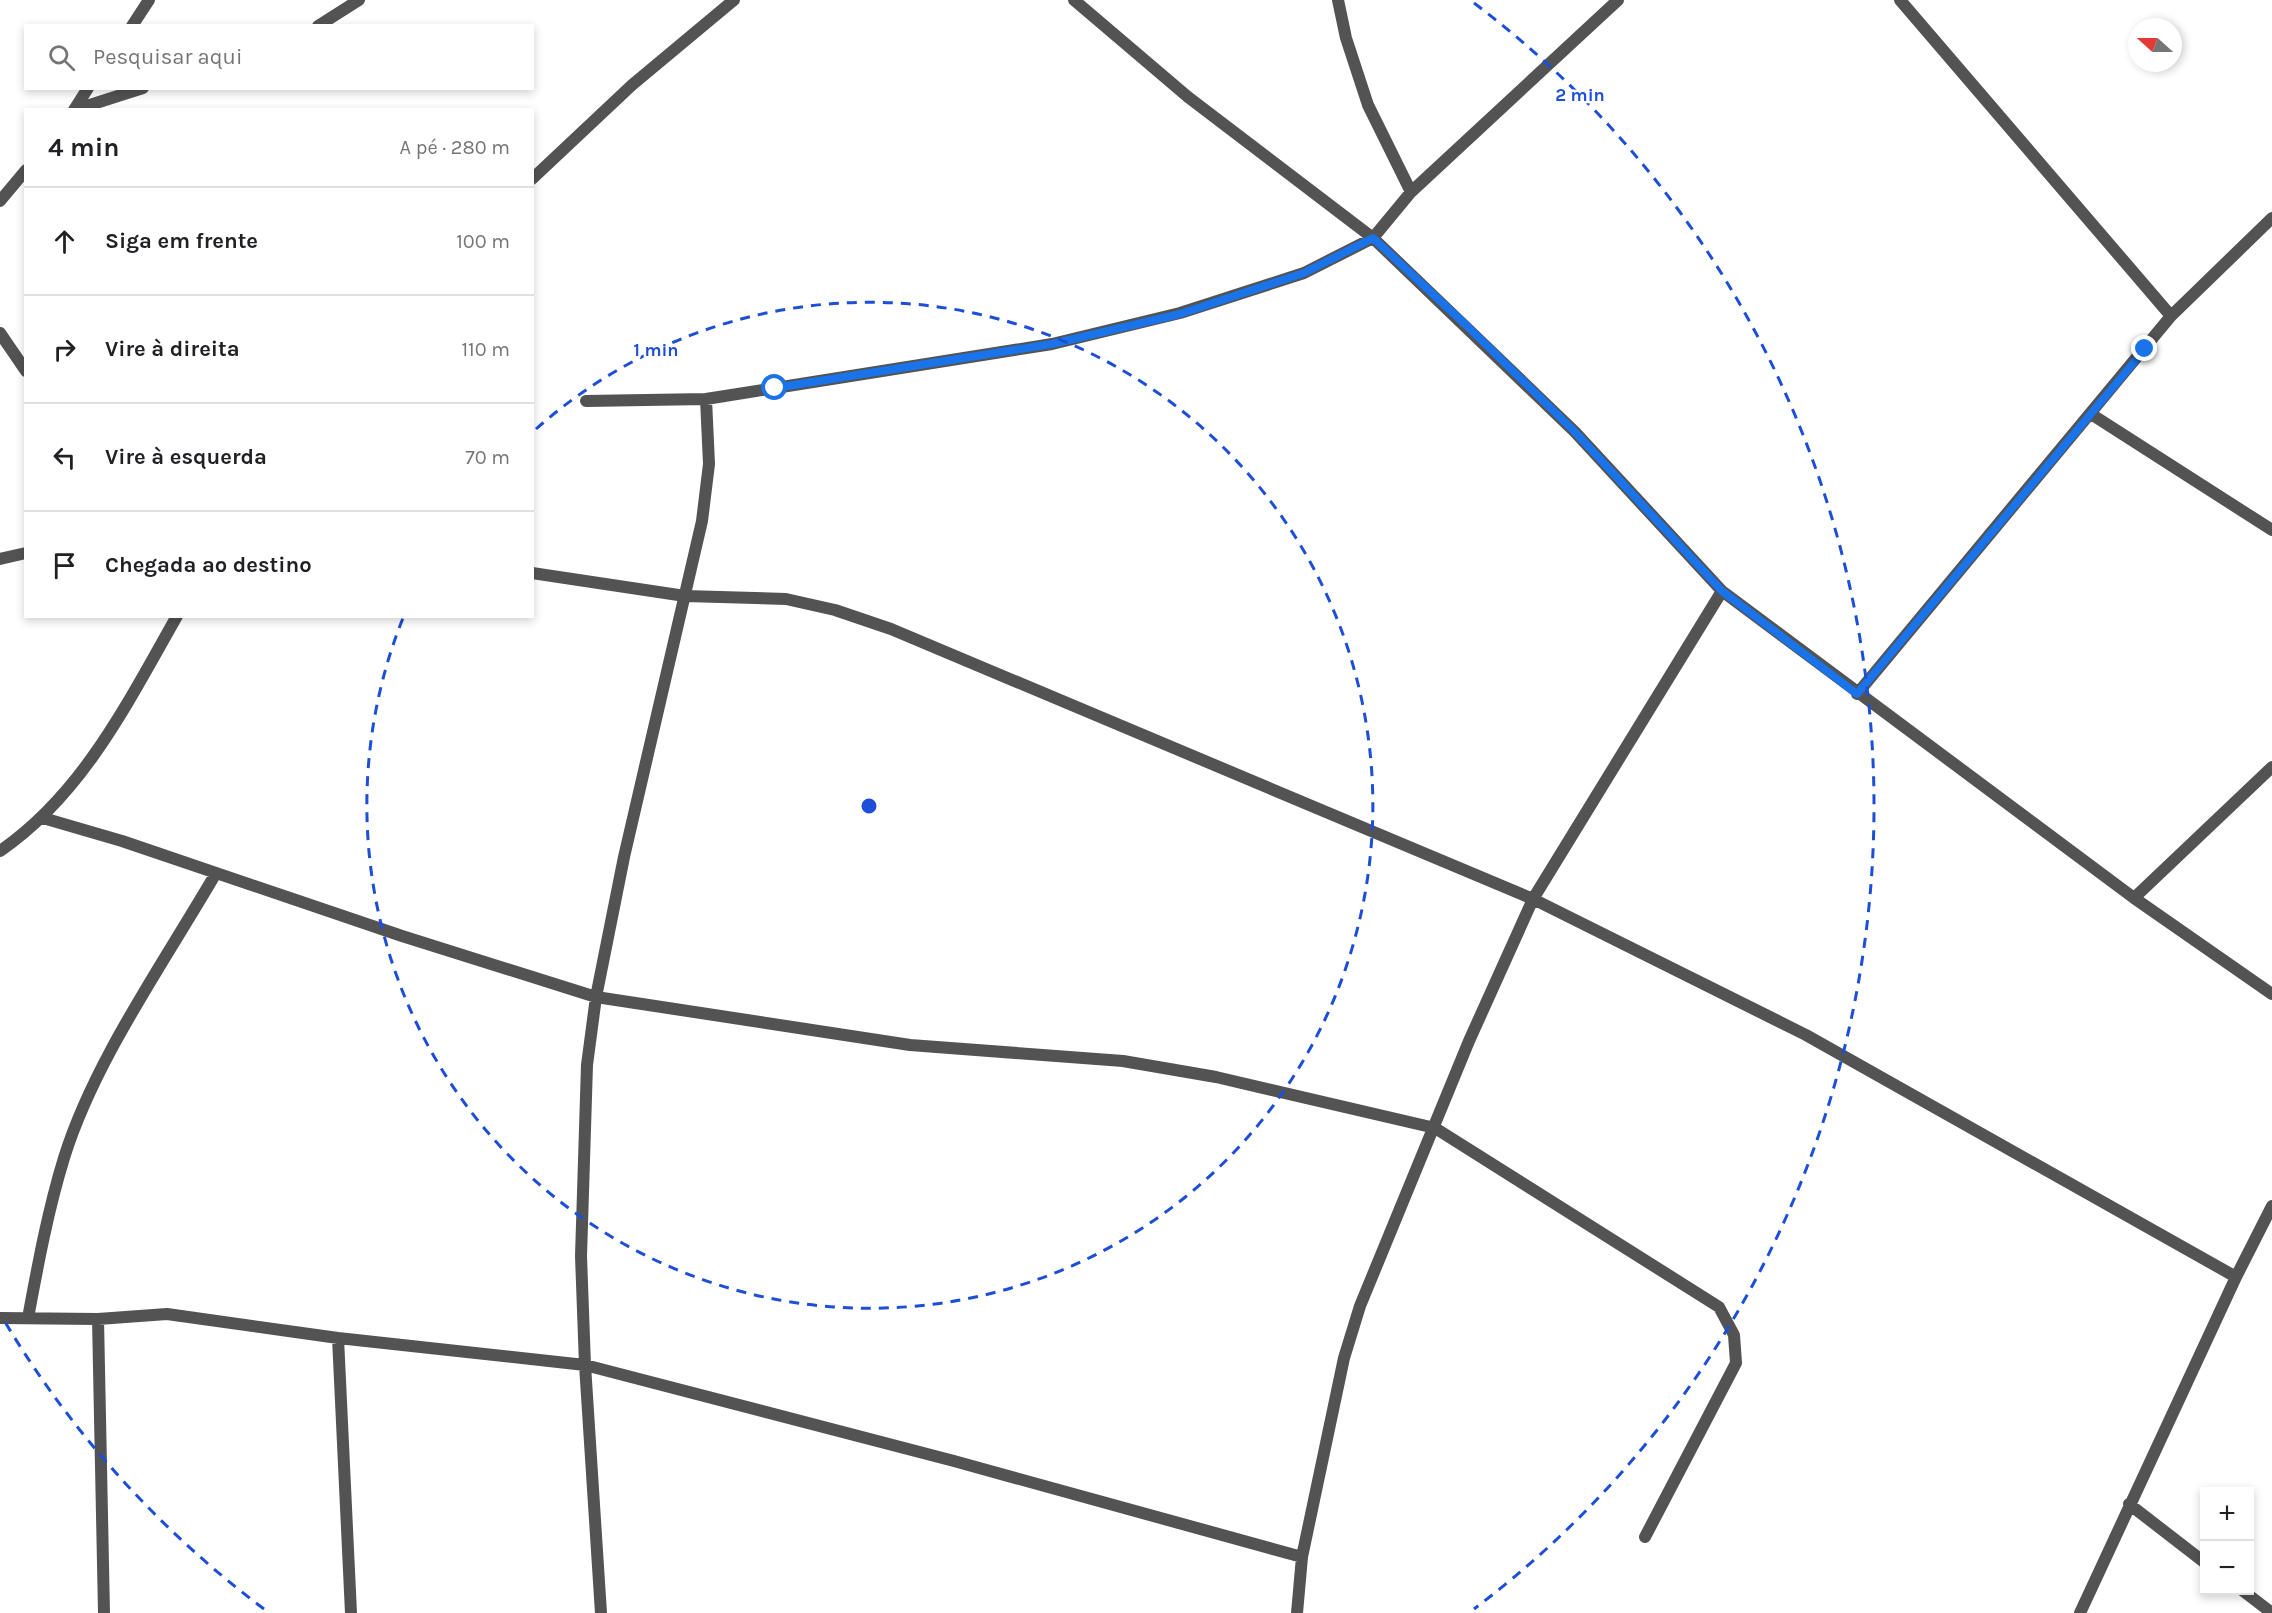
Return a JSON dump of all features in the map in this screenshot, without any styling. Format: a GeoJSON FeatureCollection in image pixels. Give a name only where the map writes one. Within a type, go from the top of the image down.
{"type":"FeatureCollection","features":[{"type":"Feature","properties":{"kind":"street"},"geometry":{"type":"LineString","coordinates":[[133,24],[149,0]]}},
{"type":"Feature","properties":{"kind":"street"},"geometry":{"type":"LineString","coordinates":[[321,24],[359,0]]}},
{"type":"Feature","properties":{"kind":"street"},"geometry":{"type":"LineString","coordinates":[[534,177],[632,85],[734,0]]}},
{"type":"Feature","properties":{"kind":"street"},"geometry":{"type":"LineString","coordinates":[[1074,0],[1188,97],[1373,238],[1575,432],[1722,591],[1857,694],[2134,898],[2272,994]]}},
{"type":"Feature","properties":{"kind":"street"},"geometry":{"type":"LineString","coordinates":[[1338,0],[1346,38],[1368,105],[1411,192]]}},
{"type":"Feature","properties":{"kind":"street"},"geometry":{"type":"LineString","coordinates":[[586,400],[705,399],[1052,344],[1180,314],[1304,273],[1373,238],[1411,192],[1618,0]]}},
{"type":"Feature","properties":{"kind":"street"},"geometry":{"type":"LineString","coordinates":[[1900,0],[2171,316]]}},
{"type":"Feature","properties":{"kind":"street"},"geometry":{"type":"LineString","coordinates":[[75,108],[87,90]]}},
{"type":"Feature","properties":{"kind":"street"},"geometry":{"type":"LineString","coordinates":[[80,108],[136,90]]}},
{"type":"Feature","properties":{"kind":"street"},"geometry":{"type":"LineString","coordinates":[[0,201],[24,172]]}},
{"type":"Feature","properties":{"kind":"street"},"geometry":{"type":"LineString","coordinates":[[1857,694],[2171,316],[2272,218]]}},
{"type":"Feature","properties":{"kind":"street"},"geometry":{"type":"LineString","coordinates":[[0,333],[24,368]]}},
{"type":"Feature","properties":{"kind":"street"},"geometry":{"type":"LineString","coordinates":[[601,1613],[585,1365],[582,1170],[587,1065],[597,997],[624,857],[702,520],[709,464],[705,399]]}},
{"type":"Feature","properties":{"kind":"street"},"geometry":{"type":"LineString","coordinates":[[2091,414],[2272,530]]}},
{"type":"Feature","properties":{"kind":"street"},"geometry":{"type":"LineString","coordinates":[[0,559],[24,553]]}},
{"type":"Feature","properties":{"kind":"street"},"geometry":{"type":"LineString","coordinates":[[534,573],[685,596],[786,599],[835,610],[891,629],[1533,899],[1806,1035],[2236,1277]]}},
{"type":"Feature","properties":{"kind":"street"},"geometry":{"type":"LineString","coordinates":[[1297,1613],[1302,1557],[1344,1358],[1360,1306],[1469,1041],[1533,899],[1722,591]]}},
{"type":"Feature","properties":{"kind":"street"},"geometry":{"type":"LineString","coordinates":[[0,851],[43,818],[100,750],[176,618]]}},
{"type":"Feature","properties":{"kind":"street"},"geometry":{"type":"LineString","coordinates":[[2134,898],[2272,767]]}},
{"type":"Feature","properties":{"kind":"street"},"geometry":{"type":"LineString","coordinates":[[43,818],[123,841],[402,936],[597,997],[910,1045],[1123,1061],[1216,1077],[1435,1128],[1719,1307],[1734,1335],[1736,1363],[1644,1538]]}},
{"type":"Feature","properties":{"kind":"street"},"geometry":{"type":"LineString","coordinates":[[28,1318],[42,1240],[65,1156],[92,1091],[101,1070],[216,873]]}},
{"type":"Feature","properties":{"kind":"street"},"geometry":{"type":"LineString","coordinates":[[2080,1613],[2236,1277],[2272,1206]]}},
{"type":"Feature","properties":{"kind":"street"},"geometry":{"type":"LineString","coordinates":[[0,1318],[98,1319],[167,1314],[338,1338],[585,1365],[942,1458],[1302,1557]]}},
{"type":"Feature","properties":{"kind":"street"},"geometry":{"type":"LineString","coordinates":[[98,1319],[104,1613]]}},
{"type":"Feature","properties":{"kind":"street"},"geometry":{"type":"LineString","coordinates":[[338,1338],[351,1613]]}},
{"type":"Feature","properties":{"kind":"street"},"geometry":{"type":"LineString","coordinates":[[2129,1504],[2200,1558]]}},
{"type":"Feature","properties":{"kind":"street"},"geometry":{"type":"LineString","coordinates":[[2249,1595],[2272,1613]]}},
{"type":"Feature","properties":{"kind":"route"},"geometry":{"type":"LineString","coordinates":[[775,388],[1052,344],[1180,314],[1304,273],[1373,238],[1575,432],[1722,591],[1857,694],[2145,349]]}}]}
